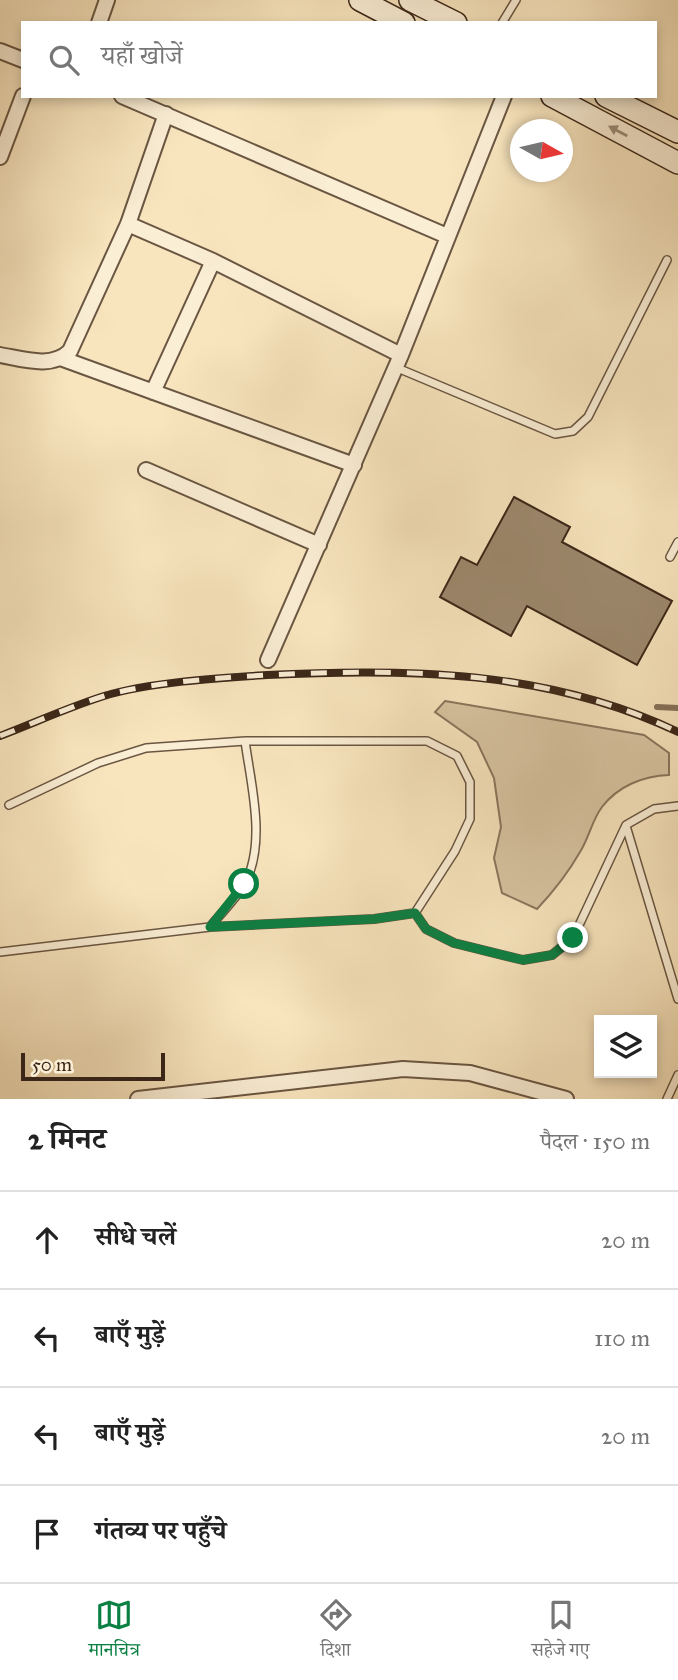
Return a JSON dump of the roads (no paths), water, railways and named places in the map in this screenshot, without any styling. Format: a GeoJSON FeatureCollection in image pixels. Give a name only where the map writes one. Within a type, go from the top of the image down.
{"type":"FeatureCollection","features":[{"type":"Feature","properties":{"kind":"main road"},"geometry":{"type":"LineString","coordinates":[[360,0],[400,21]]}},
{"type":"Feature","properties":{"kind":"main road"},"geometry":{"type":"LineString","coordinates":[[410,0],[452,21]]}},
{"type":"Feature","properties":{"kind":"main road"},"geometry":{"type":"LineString","coordinates":[[556,98],[678,163]]}},
{"type":"Feature","properties":{"kind":"main road"},"geometry":{"type":"LineString","coordinates":[[610,98],[678,132]]}},
{"type":"Feature","properties":{"kind":"street"},"geometry":{"type":"LineString","coordinates":[[100,21],[107,0]]}},
{"type":"Feature","properties":{"kind":"street"},"geometry":{"type":"LineString","coordinates":[[0,51],[21,59]]}},
{"type":"Feature","properties":{"kind":"street"},"geometry":{"type":"LineString","coordinates":[[0,157],[22,98]]}},
{"type":"Feature","properties":{"kind":"street"},"geometry":{"type":"LineString","coordinates":[[127,98],[447,236]]}},
{"type":"Feature","properties":{"kind":"street"},"geometry":{"type":"LineString","coordinates":[[268,660],[398,361],[503,98]]}},
{"type":"Feature","properties":{"kind":"street"},"geometry":{"type":"LineString","coordinates":[[63,359],[70,351],[128,224],[166,114]]}},
{"type":"Feature","properties":{"kind":"street"},"geometry":{"type":"LineString","coordinates":[[128,224],[213,261],[398,361]]}},
{"type":"Feature","properties":{"kind":"street"},"geometry":{"type":"LineString","coordinates":[[153,391],[213,261]]}},
{"type":"Feature","properties":{"kind":"street"},"geometry":{"type":"LineString","coordinates":[[0,355],[47,362],[63,359],[354,465]]}},
{"type":"Feature","properties":{"kind":"street"},"geometry":{"type":"LineString","coordinates":[[146,470],[319,545]]}},
{"type":"Feature","properties":{"kind":"street"},"geometry":{"type":"LineString","coordinates":[[138,1099],[403,1069],[470,1073],[566,1099]]}},
{"type":"Feature","properties":{"kind":"lane"},"geometry":{"type":"LineString","coordinates":[[503,21],[516,0]]}},
{"type":"Feature","properties":{"kind":"lane"},"geometry":{"type":"LineString","coordinates":[[398,361],[555,434],[573,430],[588,417],[667,260]]}},
{"type":"Feature","properties":{"kind":"lane"},"geometry":{"type":"LineString","coordinates":[[670,557],[678,542]]}},
{"type":"Feature","properties":{"kind":"lane"},"geometry":{"type":"LineString","coordinates":[[0,951],[210,927],[374,919],[415,913],[455,851],[470,819],[470,782],[457,755],[427,741],[245,741],[146,748],[98,763],[9,805]]}},
{"type":"Feature","properties":{"kind":"lane"},"geometry":{"type":"LineString","coordinates":[[210,927],[244,884],[255,853],[254,817],[245,741]]}},
{"type":"Feature","properties":{"kind":"lane"},"geometry":{"type":"LineString","coordinates":[[415,913],[426,929],[454,943],[523,960],[552,955],[573,938],[626,825],[654,809],[678,806]]}},
{"type":"Feature","properties":{"kind":"lane"},"geometry":{"type":"LineString","coordinates":[[626,825],[678,999]]}},
{"type":"Feature","properties":{"kind":"lane"},"geometry":{"type":"LineString","coordinates":[[667,1099],[678,1075]]}},
{"type":"Feature","properties":{"kind":"waterway"},"geometry":{"type":"LineString","coordinates":[[657,707],[678,708]]}},
{"type":"Feature","properties":{"kind":"railway"},"geometry":{"type":"LineString","coordinates":[[0,736],[91,700],[142,687],[248,676],[372,672],[477,678],[528,685],[629,711],[678,732]]}}]}
